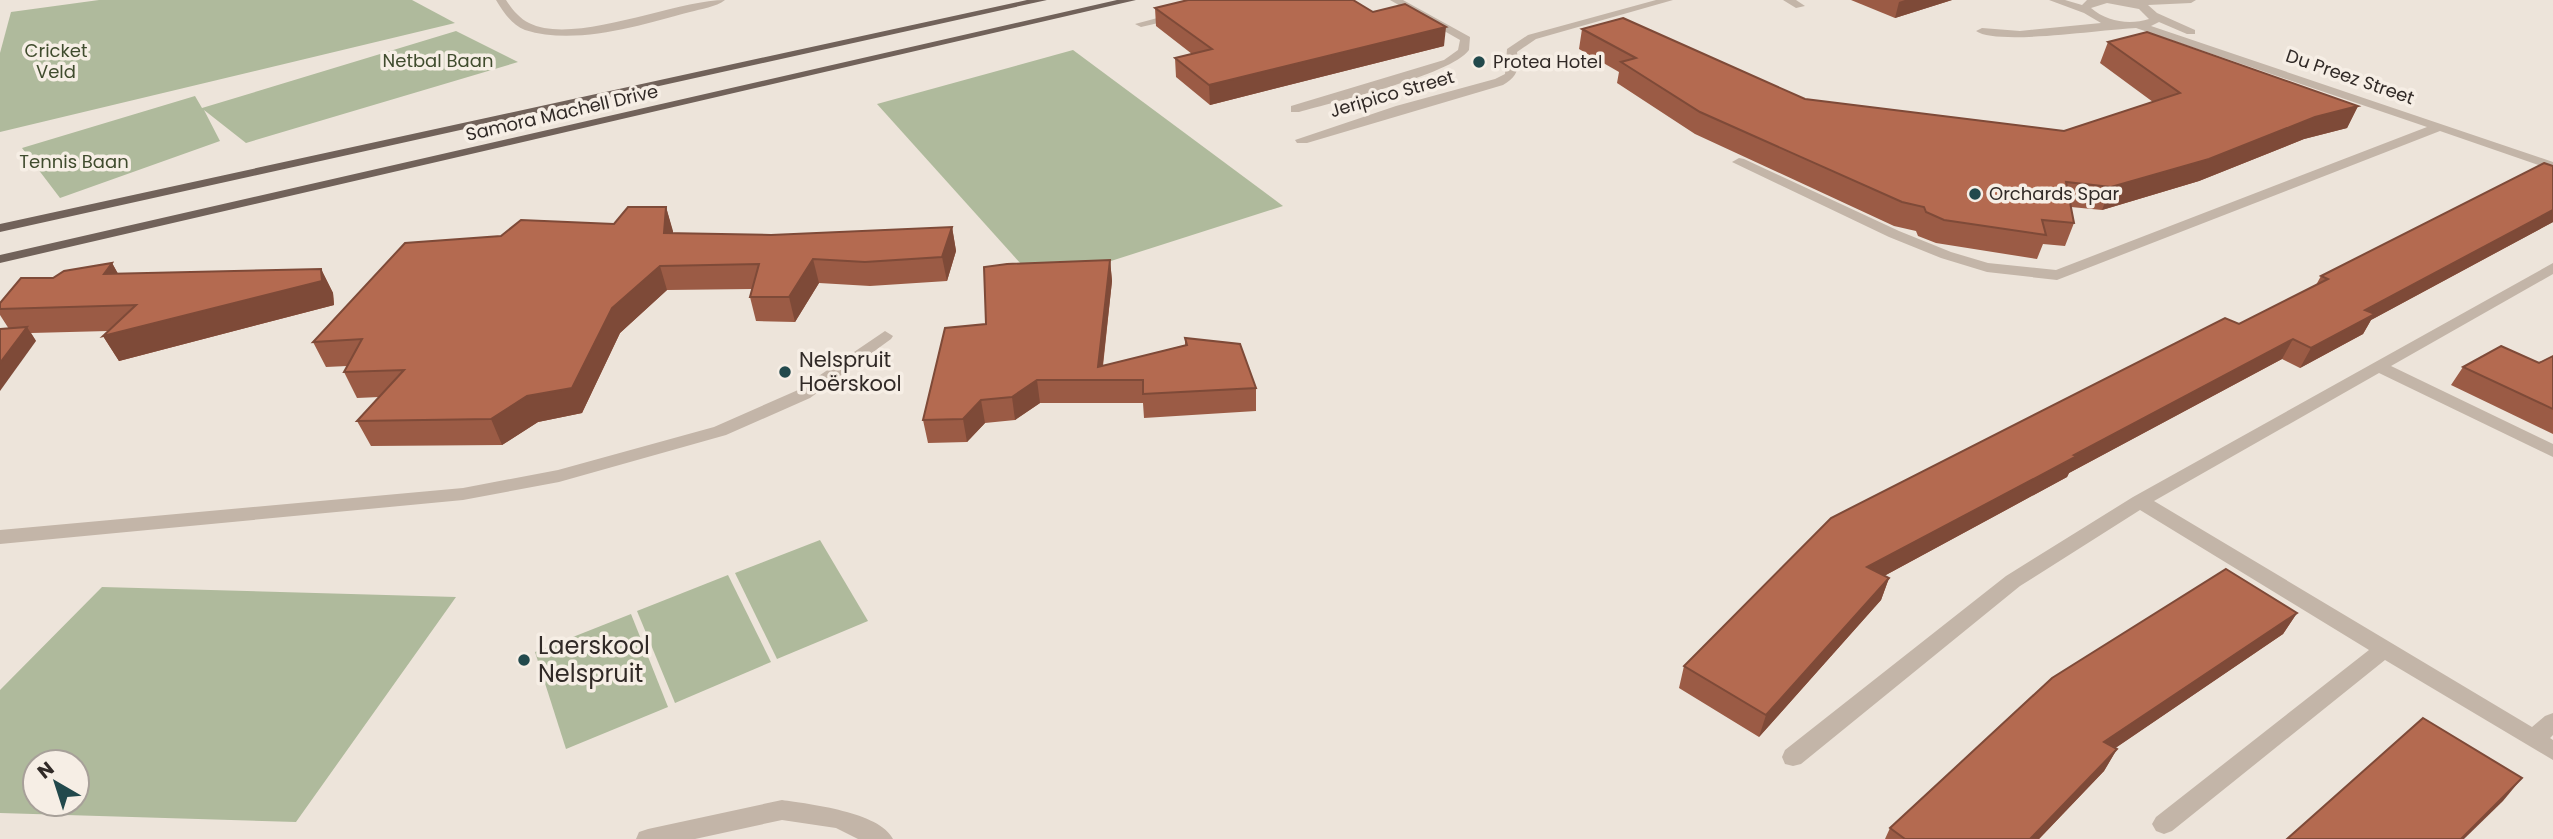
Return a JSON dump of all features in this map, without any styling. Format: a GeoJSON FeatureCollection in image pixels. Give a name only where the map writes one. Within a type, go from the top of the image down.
{"type":"FeatureCollection","features":[{"type":"Feature","properties":{"kind":"main road","name":"Samora Machell Drive"},"geometry":{"type":"LineString","coordinates":[[0,228],[1042,0]]}},
{"type":"Feature","properties":{"kind":"main road","name":"Samora Machell Drive"},"geometry":{"type":"LineString","coordinates":[[0,259],[1131,0]]}},
{"type":"Feature","properties":{"kind":"street"},"geometry":{"type":"LineString","coordinates":[[501,0],[508,12],[528,27],[564,31],[600,29],[720,0]]}},
{"type":"Feature","properties":{"kind":"street"},"geometry":{"type":"LineString","coordinates":[[1295,109],[1385,98],[1460,56],[1466,47],[1466,38],[1395,0]]}},
{"type":"Feature","properties":{"kind":"street"},"geometry":{"type":"LineString","coordinates":[[1788,0],[1800,6]]}},
{"type":"Feature","properties":{"kind":"street"},"geometry":{"type":"LineString","coordinates":[[2054,0],[2089,13]]}},
{"type":"Feature","properties":{"kind":"street"},"geometry":{"type":"LineString","coordinates":[[2089,13],[2085,8],[2091,2],[2190,0]]}},
{"type":"Feature","properties":{"kind":"street"},"geometry":{"type":"LineString","coordinates":[[1982,31],[2031,33],[2151,22],[2154,14],[2208,0]]}},
{"type":"Feature","properties":{"kind":"street","name":"Jeripico Street"},"geometry":{"type":"LineString","coordinates":[[1302,140],[1385,98],[1499,82],[1510,76],[1513,67],[1511,51],[1532,37],[1661,1]]}},
{"type":"Feature","properties":{"kind":"street","name":"Du Preez Street"},"geometry":{"type":"LineString","coordinates":[[2128,3],[2198,36],[2553,156]]}},
{"type":"Feature","properties":{"kind":"street"},"geometry":{"type":"LineString","coordinates":[[1141,24],[1193,12]]}},
{"type":"Feature","properties":{"kind":"street"},"geometry":{"type":"LineString","coordinates":[[2031,33],[2089,13]]}},
{"type":"Feature","properties":{"kind":"street","name":"Du Preez Street"},"geometry":{"type":"LineString","coordinates":[[2089,13],[2187,40],[2553,166]]}},
{"type":"Feature","properties":{"kind":"street"},"geometry":{"type":"LineString","coordinates":[[1738,162],[1946,255],[1987,267],[2057,275],[2439,127]]}},
{"type":"Feature","properties":{"kind":"street"},"geometry":{"type":"LineString","coordinates":[[1793,757],[2013,582],[2140,501],[2553,268]]}},
{"type":"Feature","properties":{"kind":"street"},"geometry":{"type":"LineString","coordinates":[[0,537],[463,494],[559,476],[720,430],[804,394],[885,336]]}},
{"type":"Feature","properties":{"kind":"street"},"geometry":{"type":"LineString","coordinates":[[2377,366],[2553,451]]}},
{"type":"Feature","properties":{"kind":"street"},"geometry":{"type":"LineString","coordinates":[[2140,501],[2553,751]]}},
{"type":"Feature","properties":{"kind":"street"},"geometry":{"type":"LineString","coordinates":[[2164,824],[2385,649]]}},
{"type":"Feature","properties":{"kind":"street"},"geometry":{"type":"LineString","coordinates":[[2533,739],[2553,722]]}},
{"type":"Feature","properties":{"kind":"street"},"geometry":{"type":"LineString","coordinates":[[648,839],[782,810],[840,819],[881,839]]}},
{"type":"Feature","properties":{"kind":"green space","name":"Cricket Veld"},"geometry":{"type":"Polygon","coordinates":[[[99,0],[412,0],[455,23],[0,132],[0,53],[11,12],[99,0]]]}},
{"type":"Feature","properties":{"kind":"green space"},"geometry":{"type":"Polygon","coordinates":[[[456,31],[518,62],[246,143],[204,110],[220,141],[60,198],[22,148],[195,96],[202,108],[456,31]]]}},
{"type":"Feature","properties":{"kind":"green space"},"geometry":{"type":"Polygon","coordinates":[[[1073,50],[1283,206],[1039,284],[877,104],[1073,50]]]}},
{"type":"Feature","properties":{"kind":"green space"},"geometry":{"type":"Polygon","coordinates":[[[820,540],[868,621],[777,659],[735,573],[820,540]]]}},
{"type":"Feature","properties":{"kind":"green space"},"geometry":{"type":"Polygon","coordinates":[[[728,575],[771,662],[675,703],[637,611],[728,575]]]}},
{"type":"Feature","properties":{"kind":"green space"},"geometry":{"type":"Polygon","coordinates":[[[102,587],[456,597],[296,822],[91,816],[91,748],[21,748],[21,814],[0,813],[0,690],[102,587]]]}},
{"type":"Feature","properties":{"kind":"green space"},"geometry":{"type":"Polygon","coordinates":[[[631,614],[668,707],[566,749],[535,652],[631,614]]]}},
{"type":"Feature","properties":{"kind":"building"},"geometry":{"type":"Polygon","coordinates":[[[1188,0],[1353,0],[1373,12],[1405,4],[1446,27],[1209,85],[1175,58],[1212,49],[1155,8],[1188,0]]]}},
{"type":"Feature","properties":{"kind":"building"},"geometry":{"type":"Polygon","coordinates":[[[1623,18],[1805,99],[2064,131],[2180,93],[2108,42],[2147,32],[2358,106],[2315,117],[2209,159],[2111,187],[2066,182],[2074,223],[2042,220],[2046,235],[1944,220],[1926,212],[1924,207],[1902,202],[1700,112],[1621,62],[1636,58],[1582,29],[1623,18]]]}},
{"type":"Feature","properties":{"kind":"building"},"geometry":{"type":"Polygon","coordinates":[[[2544,163],[2553,166],[2553,210],[2365,310],[2375,314],[2311,348],[2293,339],[1867,567],[1889,578],[1766,715],[1684,666],[1831,518],[2225,318],[2239,324],[2328,279],[2321,276],[2544,163]]]}},
{"type":"Feature","properties":{"kind":"building"},"geometry":{"type":"Polygon","coordinates":[[[628,207],[666,207],[664,233],[771,235],[952,227],[942,257],[865,262],[813,259],[789,297],[750,297],[759,264],[660,266],[612,308],[572,388],[527,396],[491,419],[357,421],[404,370],[344,372],[362,339],[313,342],[405,243],[501,236],[521,220],[614,224],[628,207]]]}},
{"type":"Feature","properties":{"kind":"building"},"geometry":{"type":"Polygon","coordinates":[[[1110,260],[1098,367],[1187,345],[1185,338],[1240,344],[1256,388],[1143,394],[1143,380],[1037,380],[1012,397],[981,400],[963,419],[923,420],[945,328],[986,324],[984,267],[1110,260]]]}},
{"type":"Feature","properties":{"kind":"building"},"geometry":{"type":"Polygon","coordinates":[[[112,263],[104,274],[321,269],[322,281],[103,336],[136,305],[0,309],[0,303],[21,278],[53,278],[64,271],[112,263]]]}},
{"type":"Feature","properties":{"kind":"building"},"geometry":{"type":"Polygon","coordinates":[[[27,327],[0,363],[0,329],[27,327]]]}},
{"type":"Feature","properties":{"kind":"building"},"geometry":{"type":"Polygon","coordinates":[[[2501,346],[2539,363],[2553,356],[2553,409],[2463,367],[2501,346]]]}},
{"type":"Feature","properties":{"kind":"building"},"geometry":{"type":"Polygon","coordinates":[[[2226,569],[2297,613],[2104,742],[2117,749],[2030,839],[1905,839],[1890,828],[2052,678],[2226,569]]]}},
{"type":"Feature","properties":{"kind":"building"},"geometry":{"type":"Polygon","coordinates":[[[2423,718],[2522,778],[2461,839],[2287,839],[2423,718]]]}},
{"type":"Feature","properties":{"kind":"place","name":"Protea Hotel"},"geometry":{"type":"Point","coordinates":[1479,62]}},
{"type":"Feature","properties":{"kind":"place","name":"Orchards Spar"},"geometry":{"type":"Point","coordinates":[1975,194]}},
{"type":"Feature","properties":{"kind":"place","name":"Nelspruit Hoërskool"},"geometry":{"type":"Point","coordinates":[785,372]}},
{"type":"Feature","properties":{"kind":"place","name":"Laerskool Nelspruit"},"geometry":{"type":"Point","coordinates":[524,660]}},
{"type":"Feature","properties":{"kind":"park label","name":"Netbal Baan"},"geometry":{"type":"Point","coordinates":[438,61]}},
{"type":"Feature","properties":{"kind":"park label","name":"Tennis Baan"},"geometry":{"type":"Point","coordinates":[74,162]}}]}
